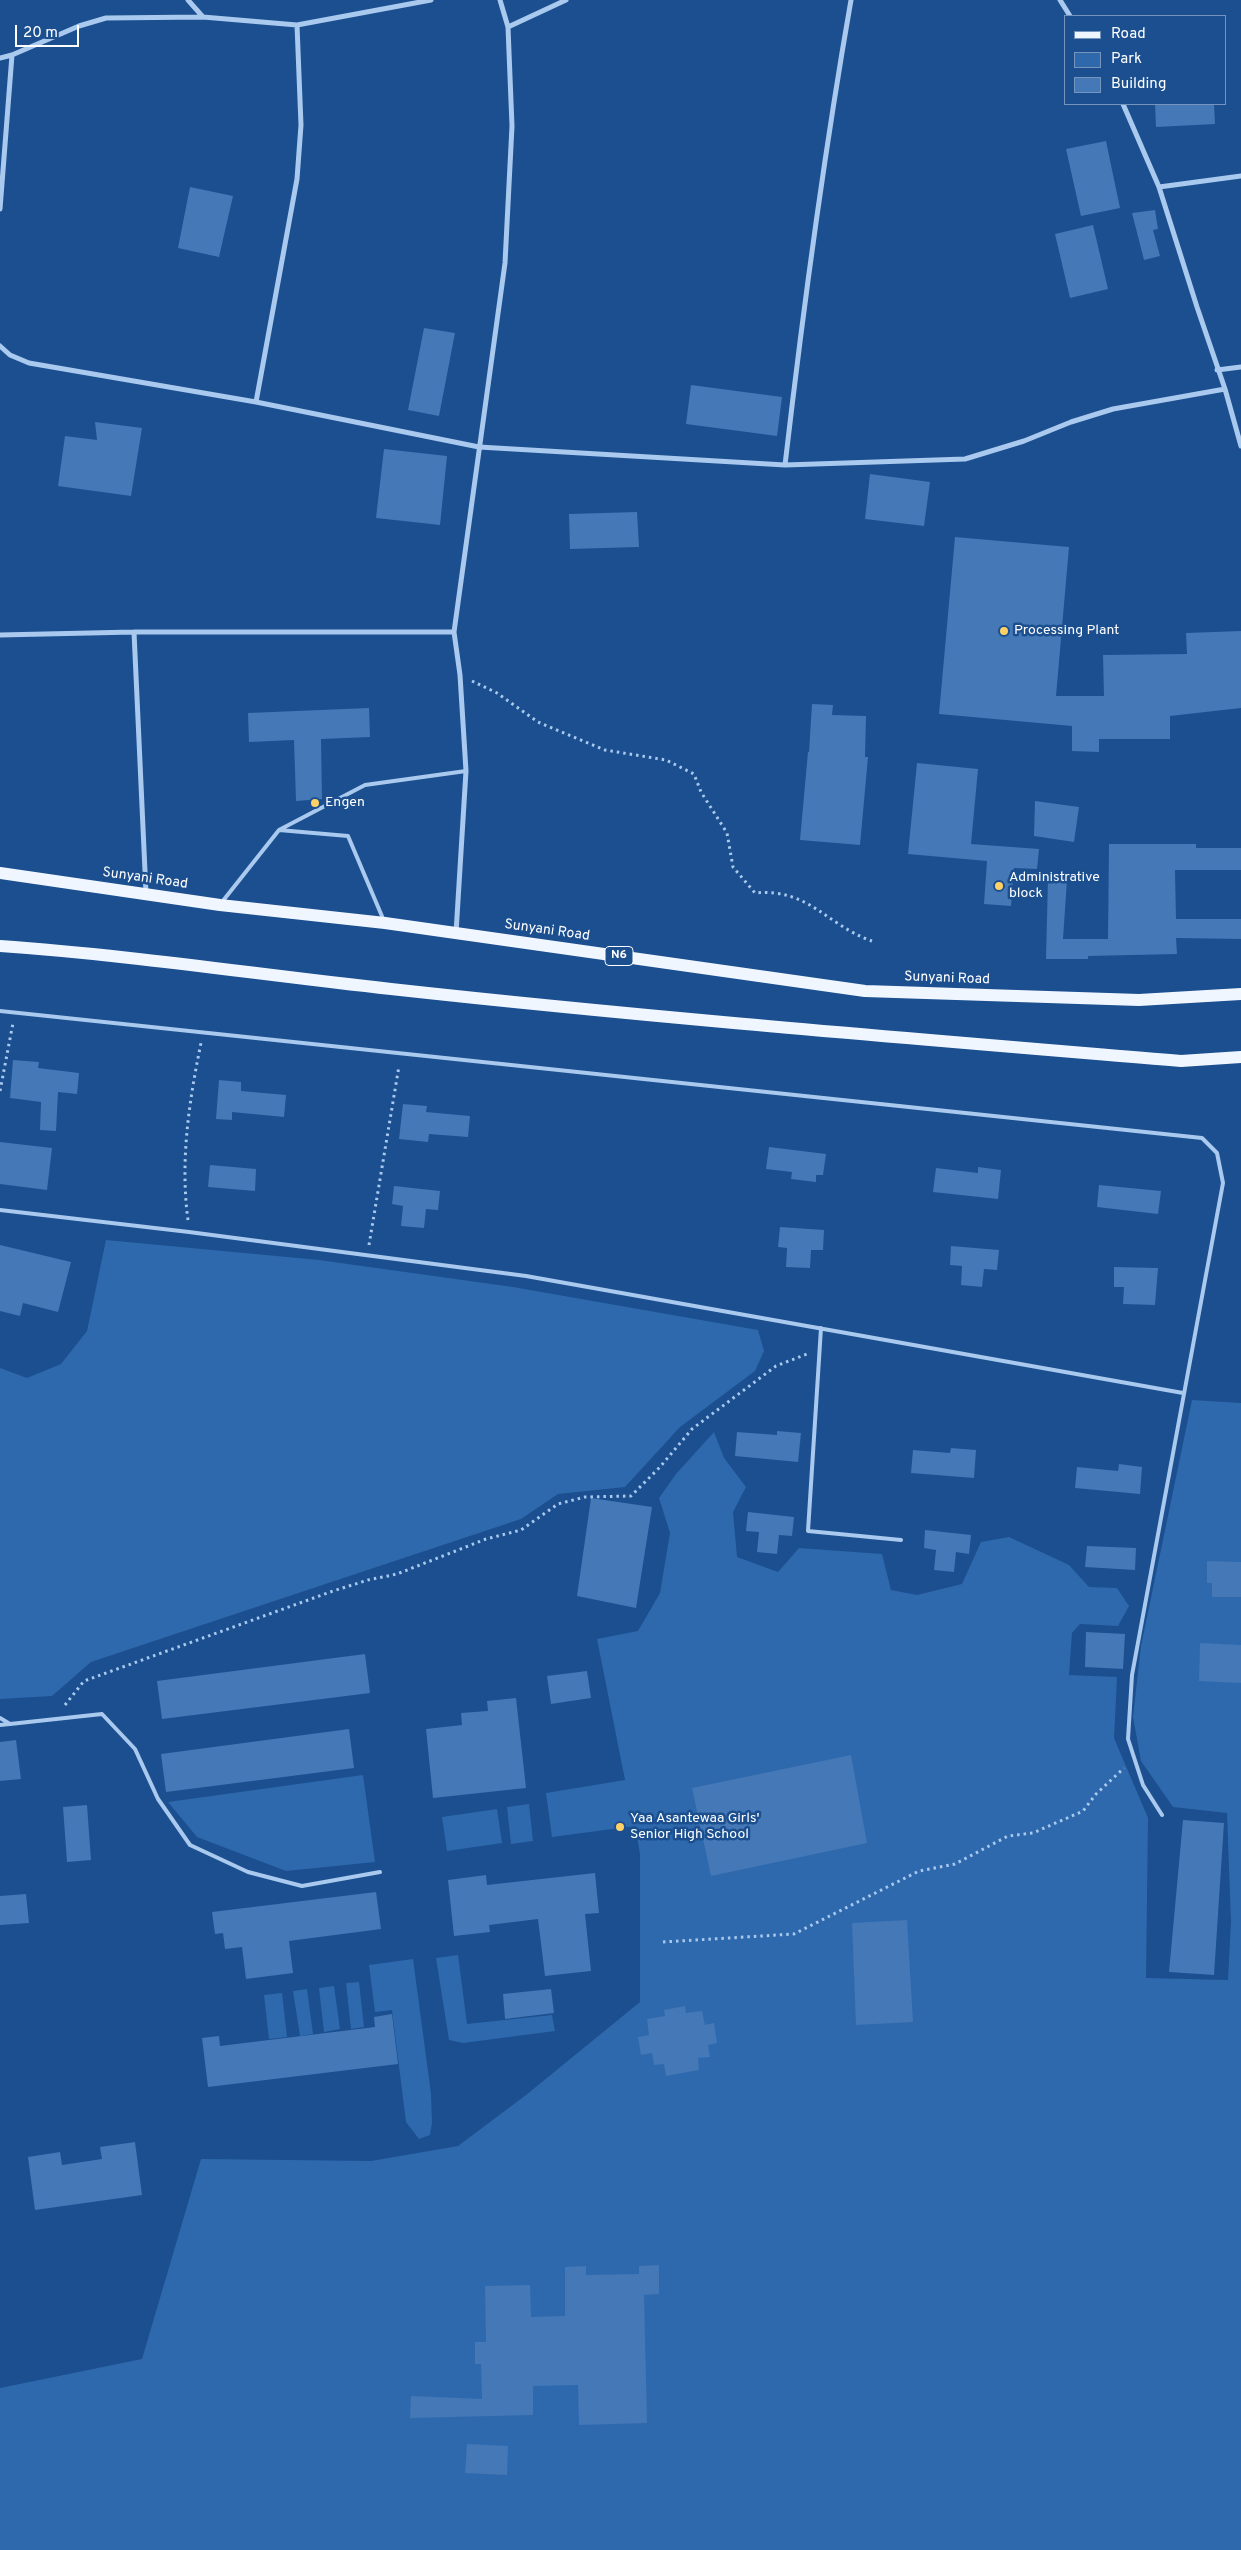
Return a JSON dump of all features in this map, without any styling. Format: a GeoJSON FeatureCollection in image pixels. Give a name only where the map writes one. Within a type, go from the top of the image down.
{"type":"FeatureCollection","features":[{"type":"Feature","properties":{"kind":"main road","name":"Sunyani Road"},"geometry":{"type":"LineString","coordinates":[[0,873],[220,905],[384,923],[865,991],[1139,1000],[1241,994]]}},
{"type":"Feature","properties":{"kind":"main road"},"geometry":{"type":"LineString","coordinates":[[0,946],[60,950],[392,989],[814,1031],[1182,1060],[1241,1057]]}},
{"type":"Feature","properties":{"kind":"street"},"geometry":{"type":"LineString","coordinates":[[188,0],[203,17]]}},
{"type":"Feature","properties":{"kind":"street"},"geometry":{"type":"LineString","coordinates":[[0,58],[12,55],[79,26],[106,18],[203,17],[297,24],[431,0]]}},
{"type":"Feature","properties":{"kind":"street"},"geometry":{"type":"LineString","coordinates":[[456,933],[466,771],[460,675],[454,632],[505,263],[512,126],[508,27],[500,0]]}},
{"type":"Feature","properties":{"kind":"street"},"geometry":{"type":"LineString","coordinates":[[508,27],[566,0]]}},
{"type":"Feature","properties":{"kind":"street"},"geometry":{"type":"LineString","coordinates":[[785,465],[801,326],[836,85],[851,0]]}},
{"type":"Feature","properties":{"kind":"street"},"geometry":{"type":"LineString","coordinates":[[1060,0],[1069,15]]}},
{"type":"Feature","properties":{"kind":"street"},"geometry":{"type":"LineString","coordinates":[[256,402],[297,178],[301,126],[297,24]]}},
{"type":"Feature","properties":{"kind":"street"},"geometry":{"type":"LineString","coordinates":[[0,209],[12,55]]}},
{"type":"Feature","properties":{"kind":"street"},"geometry":{"type":"LineString","coordinates":[[1123,105],[1159,186],[1218,370],[1226,389],[1241,446]]}},
{"type":"Feature","properties":{"kind":"street"},"geometry":{"type":"LineString","coordinates":[[1159,186],[1241,176]]}},
{"type":"Feature","properties":{"kind":"street"},"geometry":{"type":"LineString","coordinates":[[0,346],[10,354],[29,363],[256,402],[480,447],[785,465],[965,459],[1024,441],[1071,422],[1113,409],[1226,389]]}},
{"type":"Feature","properties":{"kind":"street"},"geometry":{"type":"LineString","coordinates":[[1218,370],[1241,367]]}},
{"type":"Feature","properties":{"kind":"street"},"geometry":{"type":"LineString","coordinates":[[0,635],[134,632],[454,632]]}},
{"type":"Feature","properties":{"kind":"street"},"geometry":{"type":"LineString","coordinates":[[134,632],[146,894]]}},
{"type":"Feature","properties":{"kind":"lane"},"geometry":{"type":"LineString","coordinates":[[220,905],[279,830],[365,785],[466,771]]}},
{"type":"Feature","properties":{"kind":"lane"},"geometry":{"type":"LineString","coordinates":[[279,830],[348,836],[384,923]]}},
{"type":"Feature","properties":{"kind":"lane"},"geometry":{"type":"LineString","coordinates":[[0,1011],[1202,1138],[1217,1153],[1223,1183],[1182,1393],[1132,1675],[1128,1739],[1143,1785],[1162,1815]]}},
{"type":"Feature","properties":{"kind":"lane"},"geometry":{"type":"LineString","coordinates":[[0,1210],[189,1232],[526,1276],[1182,1393]]}},
{"type":"Feature","properties":{"kind":"lane"},"geometry":{"type":"LineString","coordinates":[[821,1328],[808,1531],[901,1540]]}},
{"type":"Feature","properties":{"kind":"lane"},"geometry":{"type":"LineString","coordinates":[[0,1725],[102,1714],[135,1749],[158,1799],[190,1845],[248,1872],[302,1886],[380,1872]]}},
{"type":"Feature","properties":{"kind":"lane"},"geometry":{"type":"LineString","coordinates":[[0,1718],[10,1724]]}},
{"type":"Feature","properties":{"kind":"path"},"geometry":{"type":"LineString","coordinates":[[460,675],[497,693],[538,722],[571,736],[605,750],[666,760],[694,774],[701,792],[727,833],[732,867],[755,893],[774,891],[793,895],[856,936],[872,942]]}},
{"type":"Feature","properties":{"kind":"path"},"geometry":{"type":"LineString","coordinates":[[0,1091],[15,1013]]}},
{"type":"Feature","properties":{"kind":"path"},"geometry":{"type":"LineString","coordinates":[[189,1232],[184,1186],[192,1087],[203,1033]]}},
{"type":"Feature","properties":{"kind":"path"},"geometry":{"type":"LineString","coordinates":[[367,1255],[401,1054]]}},
{"type":"Feature","properties":{"kind":"path"},"geometry":{"type":"LineString","coordinates":[[55,1719],[84,1681],[333,1591],[368,1580],[397,1574],[486,1539],[521,1530],[558,1504],[584,1497],[631,1496],[660,1467],[692,1428],[776,1366],[820,1350]]}},
{"type":"Feature","properties":{"kind":"path"},"geometry":{"type":"LineString","coordinates":[[663,1942],[794,1934],[919,1871],[955,1864],[1008,1836],[1033,1833],[1083,1810],[1096,1794],[1134,1759]]}},
{"type":"Feature","properties":{"kind":"green space"},"geometry":{"type":"Polygon","coordinates":[[[106,1240],[319,1260],[513,1287],[758,1330],[764,1351],[755,1371],[680,1427],[625,1487],[558,1494],[521,1519],[91,1662],[52,1696],[0,1699],[0,1368],[27,1378],[61,1364],[87,1331],[106,1240]]]}},
{"type":"Feature","properties":{"kind":"green space"},"geometry":{"type":"Polygon","coordinates":[[[1192,1400],[1241,1403],[1241,2550],[0,2550],[0,2388],[142,2359],[201,2159],[371,2161],[458,2146],[526,2095],[640,2002],[640,1854],[635,1826],[552,1837],[546,1793],[625,1780],[597,1639],[638,1631],[660,1593],[670,1533],[659,1498],[676,1474],[714,1432],[724,1458],[746,1487],[733,1512],[737,1557],[778,1572],[799,1548],[882,1554],[891,1590],[917,1595],[962,1584],[981,1542],[1009,1537],[1069,1565],[1089,1587],[1117,1588],[1129,1606],[1118,1626],[1080,1624],[1072,1633],[1069,1675],[1117,1677],[1114,1738],[1148,1818],[1146,1978],[1228,1980],[1231,1921],[1227,1813],[1173,1807],[1141,1761],[1133,1717],[1141,1646],[1192,1400]]]}},
{"type":"Feature","properties":{"kind":"green space"},"geometry":{"type":"Polygon","coordinates":[[[363,1775],[375,1862],[286,1871],[197,1837],[168,1802],[363,1775]]]}},
{"type":"Feature","properties":{"kind":"green space"},"geometry":{"type":"Polygon","coordinates":[[[529,1804],[533,1841],[511,1844],[507,1807],[529,1804]]]}},
{"type":"Feature","properties":{"kind":"green space"},"geometry":{"type":"Polygon","coordinates":[[[497,1809],[502,1843],[447,1851],[442,1817],[497,1809]]]}},
{"type":"Feature","properties":{"kind":"green space"},"geometry":{"type":"Polygon","coordinates":[[[458,1955],[467,2024],[552,2015],[555,2031],[463,2043],[449,2040],[436,1958],[458,1955]]]}},
{"type":"Feature","properties":{"kind":"green space"},"geometry":{"type":"Polygon","coordinates":[[[413,1959],[431,2094],[432,2123],[430,2135],[419,2139],[406,2122],[392,2010],[375,2012],[369,1965],[413,1959]]]}},
{"type":"Feature","properties":{"kind":"green space"},"geometry":{"type":"Polygon","coordinates":[[[359,1982],[364,2027],[351,2029],[346,1983],[359,1982]]]}},
{"type":"Feature","properties":{"kind":"green space"},"geometry":{"type":"Polygon","coordinates":[[[334,1986],[340,2029],[324,2032],[319,1988],[334,1986]]]}},
{"type":"Feature","properties":{"kind":"green space"},"geometry":{"type":"Polygon","coordinates":[[[307,1989],[313,2034],[300,2036],[293,1991],[307,1989]]]}},
{"type":"Feature","properties":{"kind":"green space"},"geometry":{"type":"Polygon","coordinates":[[[282,1993],[287,2037],[269,2039],[264,1995],[282,1993]]]}},
{"type":"Feature","properties":{"kind":"building"},"geometry":{"type":"Polygon","coordinates":[[[1155,105],[1214,105],[1215,124],[1156,127],[1155,105]]]}},
{"type":"Feature","properties":{"kind":"building"},"geometry":{"type":"Polygon","coordinates":[[[1106,141],[1120,208],[1081,216],[1066,149],[1106,141]]]}},
{"type":"Feature","properties":{"kind":"building"},"geometry":{"type":"Polygon","coordinates":[[[190,187],[233,196],[219,257],[178,248],[190,187]]]}},
{"type":"Feature","properties":{"kind":"building"},"geometry":{"type":"Polygon","coordinates":[[[1155,210],[1158,229],[1153,230],[1160,256],[1144,260],[1132,213],[1155,210]]]}},
{"type":"Feature","properties":{"kind":"building"},"geometry":{"type":"Polygon","coordinates":[[[1093,225],[1108,289],[1070,298],[1055,234],[1093,225]]]}},
{"type":"Feature","properties":{"kind":"building"},"geometry":{"type":"Polygon","coordinates":[[[424,328],[455,333],[439,416],[408,410],[424,328]]]}},
{"type":"Feature","properties":{"kind":"building"},"geometry":{"type":"Polygon","coordinates":[[[691,385],[782,397],[777,436],[686,424],[691,385]]]}},
{"type":"Feature","properties":{"kind":"building"},"geometry":{"type":"Polygon","coordinates":[[[95,422],[142,428],[131,496],[58,486],[65,436],[97,440],[95,422]]]}},
{"type":"Feature","properties":{"kind":"building"},"geometry":{"type":"Polygon","coordinates":[[[384,449],[447,456],[440,525],[376,518],[384,449]]]}},
{"type":"Feature","properties":{"kind":"building"},"geometry":{"type":"Polygon","coordinates":[[[870,474],[930,482],[924,526],[865,519],[870,474]]]}},
{"type":"Feature","properties":{"kind":"building"},"geometry":{"type":"Polygon","coordinates":[[[637,512],[639,547],[570,549],[569,514],[637,512]]]}},
{"type":"Feature","properties":{"kind":"building","name":"Processing Plant"},"geometry":{"type":"Polygon","coordinates":[[[955,537],[1069,547],[1056,696],[1104,696],[1103,655],[1187,654],[1186,633],[1241,631],[1241,708],[1170,716],[1170,739],[1099,739],[1099,752],[1072,751],[1072,726],[939,714],[955,537]]]}},
{"type":"Feature","properties":{"kind":"building"},"geometry":{"type":"Polygon","coordinates":[[[812,704],[833,705],[832,715],[866,716],[865,757],[868,757],[860,845],[800,840],[812,704]]]}},
{"type":"Feature","properties":{"kind":"building"},"geometry":{"type":"Polygon","coordinates":[[[369,708],[370,737],[321,739],[322,799],[296,801],[294,740],[249,742],[248,713],[369,708]]]}},
{"type":"Feature","properties":{"kind":"building"},"geometry":{"type":"Polygon","coordinates":[[[917,763],[978,769],[971,844],[1039,849],[1037,869],[1014,868],[1011,906],[984,904],[987,861],[908,854],[917,763]]]}},
{"type":"Feature","properties":{"kind":"building"},"geometry":{"type":"Polygon","coordinates":[[[1035,801],[1079,807],[1074,842],[1034,836],[1035,801]]]}},
{"type":"Feature","properties":{"kind":"building"},"geometry":{"type":"Polygon","coordinates":[[[1109,844],[1196,844],[1196,848],[1241,848],[1241,870],[1175,870],[1176,919],[1241,919],[1241,939],[1176,938],[1177,954],[1088,956],[1088,959],[1046,959],[1048,879],[1067,880],[1063,939],[1108,939],[1109,844]]]}},
{"type":"Feature","properties":{"kind":"building"},"geometry":{"type":"Polygon","coordinates":[[[13,1060],[39,1062],[38,1068],[79,1073],[77,1094],[58,1092],[56,1131],[40,1130],[41,1102],[10,1098],[13,1060]]]}},
{"type":"Feature","properties":{"kind":"building"},"geometry":{"type":"Polygon","coordinates":[[[219,1080],[241,1082],[241,1091],[286,1095],[284,1117],[232,1112],[232,1120],[216,1119],[219,1080]]]}},
{"type":"Feature","properties":{"kind":"building"},"geometry":{"type":"Polygon","coordinates":[[[403,1104],[427,1106],[426,1112],[470,1116],[468,1137],[429,1134],[428,1142],[399,1139],[403,1104]]]}},
{"type":"Feature","properties":{"kind":"building"},"geometry":{"type":"Polygon","coordinates":[[[0,1142],[52,1148],[47,1190],[0,1184],[0,1142]]]}},
{"type":"Feature","properties":{"kind":"building"},"geometry":{"type":"Polygon","coordinates":[[[769,1147],[826,1154],[823,1175],[816,1175],[816,1182],[791,1179],[792,1172],[766,1169],[769,1147]]]}},
{"type":"Feature","properties":{"kind":"building"},"geometry":{"type":"Polygon","coordinates":[[[210,1165],[256,1169],[255,1191],[208,1187],[210,1165]]]}},
{"type":"Feature","properties":{"kind":"building"},"geometry":{"type":"Polygon","coordinates":[[[978,1167],[1001,1170],[998,1199],[933,1192],[936,1168],[978,1173],[978,1167]]]}},
{"type":"Feature","properties":{"kind":"building"},"geometry":{"type":"Polygon","coordinates":[[[1099,1185],[1161,1191],[1158,1214],[1097,1207],[1099,1185]]]}},
{"type":"Feature","properties":{"kind":"building"},"geometry":{"type":"Polygon","coordinates":[[[394,1186],[440,1191],[438,1210],[426,1209],[424,1228],[401,1226],[403,1206],[392,1204],[394,1186]]]}},
{"type":"Feature","properties":{"kind":"building"},"geometry":{"type":"Polygon","coordinates":[[[780,1227],[824,1230],[823,1250],[811,1250],[810,1268],[786,1267],[787,1248],[778,1247],[780,1227]]]}},
{"type":"Feature","properties":{"kind":"building"},"geometry":{"type":"Polygon","coordinates":[[[0,1245],[71,1262],[58,1312],[23,1303],[20,1316],[0,1311],[0,1245]]]}},
{"type":"Feature","properties":{"kind":"building"},"geometry":{"type":"Polygon","coordinates":[[[951,1246],[999,1250],[997,1270],[984,1269],[982,1287],[961,1285],[962,1266],[950,1265],[951,1246]]]}},
{"type":"Feature","properties":{"kind":"building"},"geometry":{"type":"Polygon","coordinates":[[[1114,1267],[1158,1268],[1155,1305],[1123,1304],[1124,1287],[1114,1287],[1114,1267]]]}},
{"type":"Feature","properties":{"kind":"building"},"geometry":{"type":"Polygon","coordinates":[[[777,1431],[801,1433],[798,1462],[735,1456],[737,1432],[777,1435],[777,1431]]]}},
{"type":"Feature","properties":{"kind":"building"},"geometry":{"type":"Polygon","coordinates":[[[951,1448],[976,1450],[974,1478],[911,1473],[913,1450],[950,1453],[951,1448]]]}},
{"type":"Feature","properties":{"kind":"building"},"geometry":{"type":"Polygon","coordinates":[[[1119,1464],[1142,1467],[1140,1494],[1075,1488],[1077,1467],[1118,1471],[1119,1464]]]}},
{"type":"Feature","properties":{"kind":"building"},"geometry":{"type":"Polygon","coordinates":[[[591,1498],[652,1507],[636,1608],[577,1596],[591,1498]]]}},
{"type":"Feature","properties":{"kind":"building"},"geometry":{"type":"Polygon","coordinates":[[[748,1512],[794,1517],[792,1536],[779,1535],[777,1554],[757,1552],[759,1532],[746,1531],[748,1512]]]}},
{"type":"Feature","properties":{"kind":"building"},"geometry":{"type":"Polygon","coordinates":[[[925,1530],[971,1535],[969,1554],[956,1552],[954,1572],[934,1570],[936,1550],[924,1548],[925,1530]]]}},
{"type":"Feature","properties":{"kind":"building"},"geometry":{"type":"Polygon","coordinates":[[[1087,1546],[1136,1548],[1135,1570],[1085,1567],[1087,1546]]]}},
{"type":"Feature","properties":{"kind":"building"},"geometry":{"type":"Polygon","coordinates":[[[1207,1561],[1241,1562],[1241,1597],[1212,1597],[1212,1583],[1207,1583],[1207,1561]]]}},
{"type":"Feature","properties":{"kind":"building"},"geometry":{"type":"Polygon","coordinates":[[[1086,1632],[1125,1634],[1123,1669],[1085,1667],[1086,1632]]]}},
{"type":"Feature","properties":{"kind":"building"},"geometry":{"type":"Polygon","coordinates":[[[1200,1643],[1241,1645],[1241,1683],[1199,1681],[1200,1643]]]}},
{"type":"Feature","properties":{"kind":"building"},"geometry":{"type":"Polygon","coordinates":[[[365,1654],[370,1693],[162,1719],[157,1681],[365,1654]]]}},
{"type":"Feature","properties":{"kind":"building"},"geometry":{"type":"Polygon","coordinates":[[[587,1671],[591,1698],[551,1704],[547,1676],[587,1671]]]}},
{"type":"Feature","properties":{"kind":"building"},"geometry":{"type":"Polygon","coordinates":[[[516,1698],[526,1788],[433,1798],[426,1729],[462,1725],[461,1713],[488,1711],[487,1701],[516,1698]]]}},
{"type":"Feature","properties":{"kind":"building"},"geometry":{"type":"Polygon","coordinates":[[[349,1729],[354,1768],[166,1792],[161,1754],[349,1729]]]}},
{"type":"Feature","properties":{"kind":"building"},"geometry":{"type":"Polygon","coordinates":[[[16,1740],[21,1779],[0,1781],[0,1742],[16,1740]]]}},
{"type":"Feature","properties":{"kind":"building"},"geometry":{"type":"Polygon","coordinates":[[[851,1755],[867,1843],[711,1876],[692,1788],[851,1755]]]}},
{"type":"Feature","properties":{"kind":"building"},"geometry":{"type":"Polygon","coordinates":[[[87,1805],[91,1860],[67,1862],[63,1807],[87,1805]]]}},
{"type":"Feature","properties":{"kind":"building"},"geometry":{"type":"Polygon","coordinates":[[[1183,1820],[1224,1823],[1214,1975],[1169,1972],[1183,1820]]]}},
{"type":"Feature","properties":{"kind":"building"},"geometry":{"type":"Polygon","coordinates":[[[595,1873],[599,1913],[585,1914],[591,1971],[545,1976],[538,1919],[489,1925],[490,1932],[454,1936],[448,1880],[486,1875],[487,1885],[595,1873]]]}},
{"type":"Feature","properties":{"kind":"building"},"geometry":{"type":"Polygon","coordinates":[[[376,1892],[381,1929],[289,1941],[293,1973],[246,1979],[242,1947],[225,1949],[223,1933],[215,1934],[212,1912],[376,1892]]]}},
{"type":"Feature","properties":{"kind":"building"},"geometry":{"type":"Polygon","coordinates":[[[26,1894],[29,1923],[0,1925],[0,1896],[26,1894]]]}},
{"type":"Feature","properties":{"kind":"building"},"geometry":{"type":"Polygon","coordinates":[[[907,1920],[913,2022],[856,2025],[852,1923],[907,1920]]]}},
{"type":"Feature","properties":{"kind":"building"},"geometry":{"type":"Polygon","coordinates":[[[551,1989],[554,2013],[505,2019],[503,1994],[551,1989]]]}},
{"type":"Feature","properties":{"kind":"building"},"geometry":{"type":"Polygon","coordinates":[[[685,2006],[686,2013],[702,2011],[705,2025],[714,2023],[717,2043],[708,2045],[710,2057],[698,2058],[699,2070],[666,2076],[664,2064],[654,2065],[652,2053],[641,2055],[638,2037],[649,2035],[647,2019],[665,2016],[664,2010],[685,2006]]]}},
{"type":"Feature","properties":{"kind":"building"},"geometry":{"type":"Polygon","coordinates":[[[392,2014],[398,2064],[208,2087],[202,2038],[219,2036],[220,2046],[375,2027],[374,2017],[392,2014]]]}},
{"type":"Feature","properties":{"kind":"building"},"geometry":{"type":"Polygon","coordinates":[[[135,2142],[142,2195],[35,2210],[28,2157],[60,2152],[62,2165],[102,2159],[100,2147],[135,2142]]]}},
{"type":"Feature","properties":{"kind":"building"},"geometry":{"type":"Polygon","coordinates":[[[659,2265],[659,2294],[644,2295],[647,2423],[579,2425],[578,2385],[533,2386],[533,2415],[410,2418],[411,2396],[482,2399],[481,2364],[475,2364],[475,2342],[486,2342],[485,2286],[530,2285],[531,2317],[565,2316],[565,2267],[586,2266],[586,2275],[639,2274],[639,2266],[659,2265]]]}},
{"type":"Feature","properties":{"kind":"building"},"geometry":{"type":"Polygon","coordinates":[[[467,2444],[508,2446],[507,2475],[465,2473],[467,2444]]]}},
{"type":"Feature","properties":{"kind":"place","name":"Processing Plant"},"geometry":{"type":"Point","coordinates":[1004,631]}},
{"type":"Feature","properties":{"kind":"place","name":"Engen"},"geometry":{"type":"Point","coordinates":[315,803]}},
{"type":"Feature","properties":{"kind":"place","name":"Administrative block"},"geometry":{"type":"Point","coordinates":[999,886]}},
{"type":"Feature","properties":{"kind":"place","name":"Yaa Asantewaa Girls' Senior High School"},"geometry":{"type":"Point","coordinates":[620,1827]}}]}
